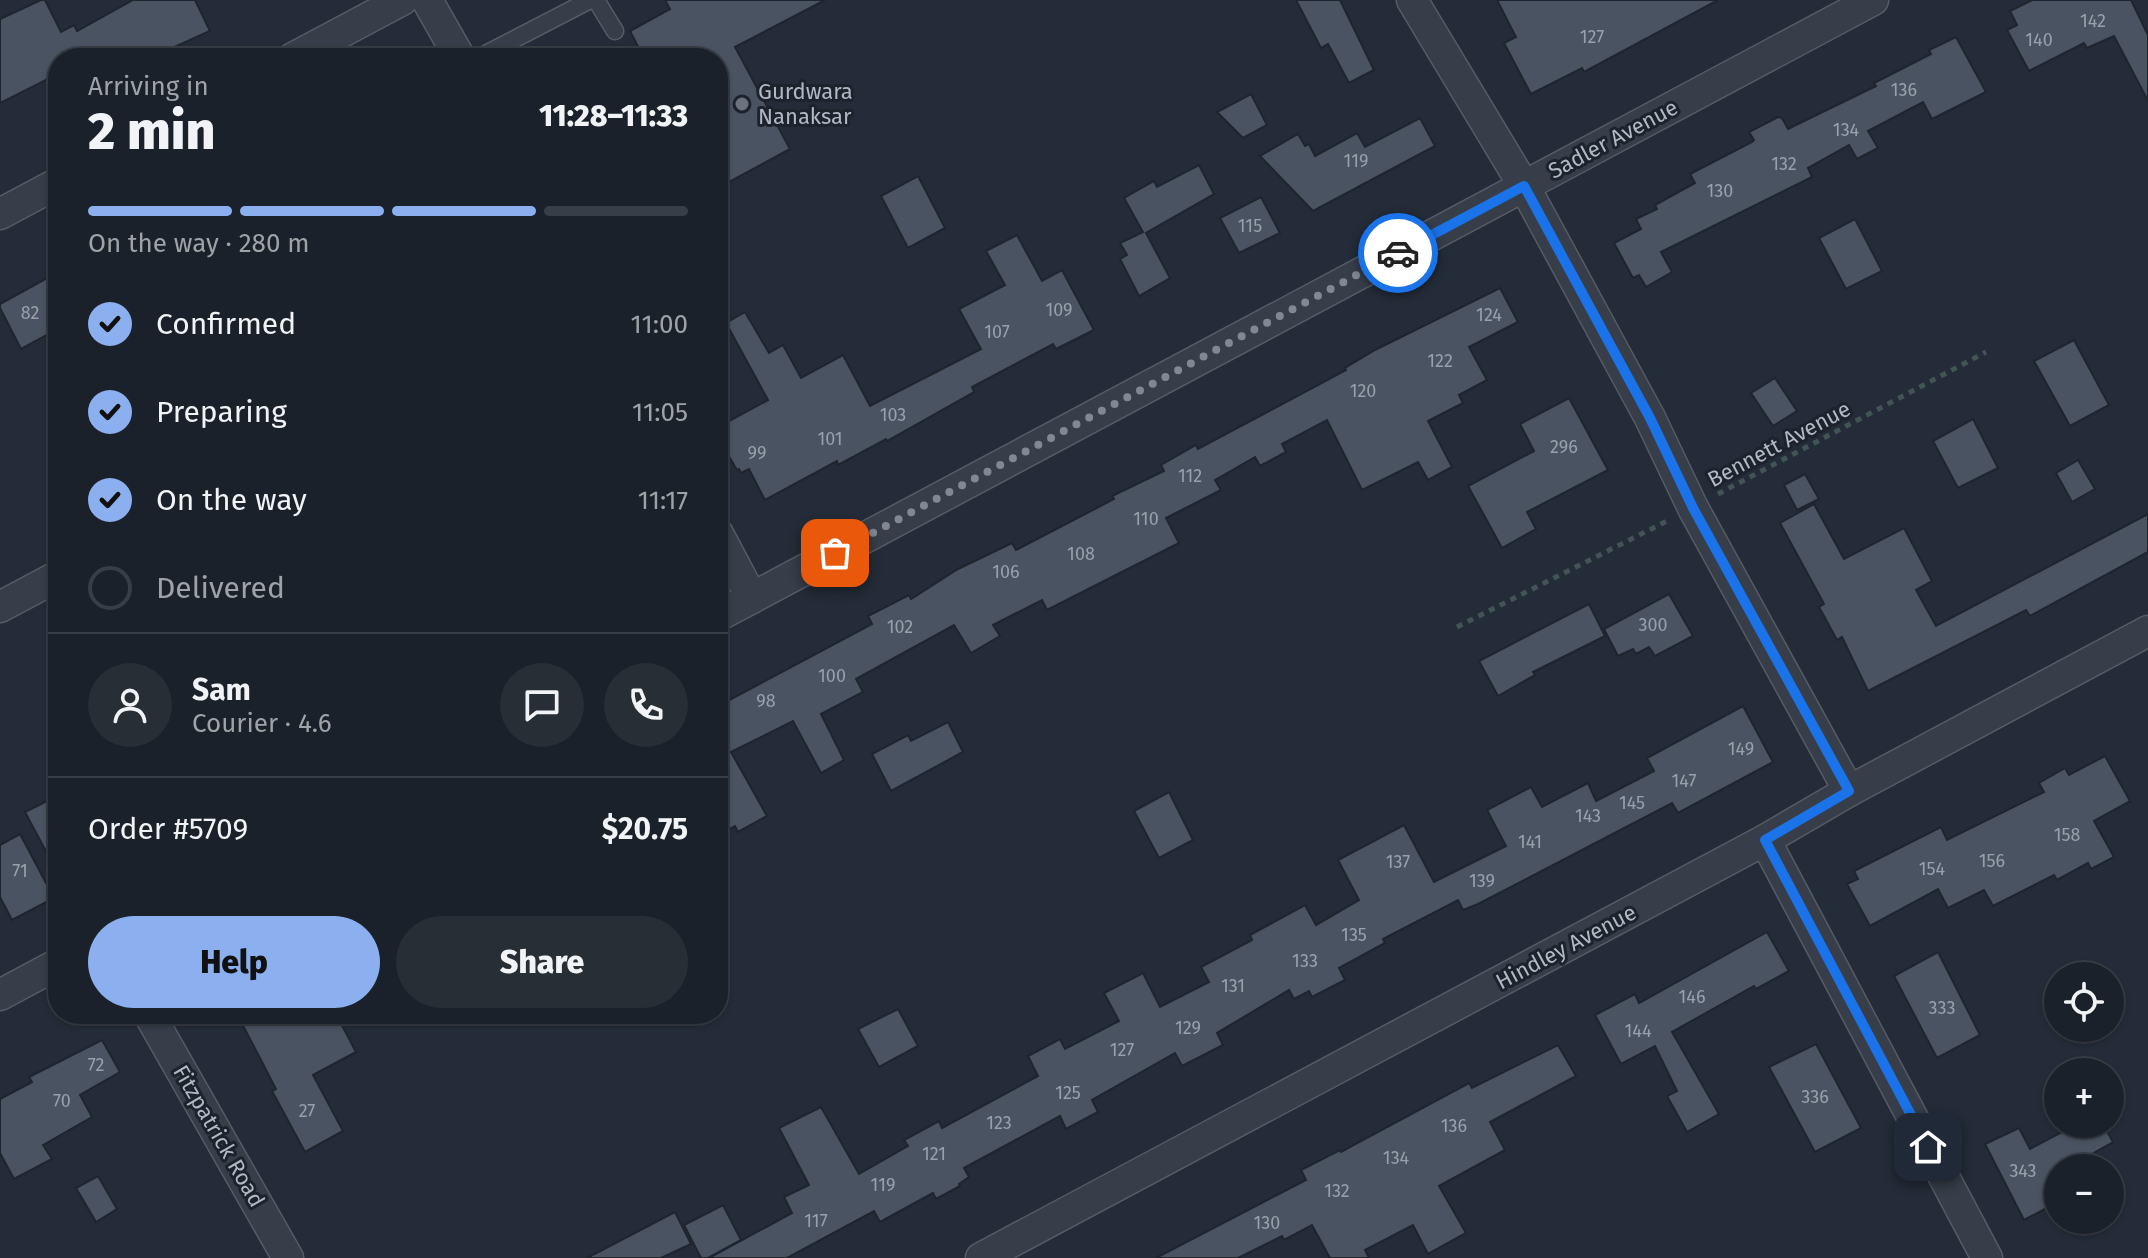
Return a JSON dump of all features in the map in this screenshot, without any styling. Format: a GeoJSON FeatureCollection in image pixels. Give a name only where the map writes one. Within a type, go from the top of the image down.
{"type":"FeatureCollection","features":[{"type":"Feature","properties":{"kind":"street"},"geometry":{"type":"LineString","coordinates":[[312,48],[402,0]]}},
{"type":"Feature","properties":{"kind":"street"},"geometry":{"type":"LineString","coordinates":[[427,0],[454,48]]}},
{"type":"Feature","properties":{"kind":"street"},"geometry":{"type":"LineString","coordinates":[[1412,0],[1524,186],[1650,418],[1693,508],[1849,791]]}},
{"type":"Feature","properties":{"kind":"street","name":"Sadler Avenue"},"geometry":{"type":"LineString","coordinates":[[728,611],[1873,0]]}},
{"type":"Feature","properties":{"kind":"street"},"geometry":{"type":"LineString","coordinates":[[0,214],[48,188]]}},
{"type":"Feature","properties":{"kind":"street"},"geometry":{"type":"LineString","coordinates":[[728,553],[752,598]]}},
{"type":"Feature","properties":{"kind":"street"},"geometry":{"type":"LineString","coordinates":[[0,607],[48,581]]}},
{"type":"Feature","properties":{"kind":"street","name":"Hindley Avenue"},"geometry":{"type":"LineString","coordinates":[[981,1258],[1765,840],[1849,791],[2148,631]]}},
{"type":"Feature","properties":{"kind":"street"},"geometry":{"type":"LineString","coordinates":[[1765,840],[1987,1258]]}},
{"type":"Feature","properties":{"kind":"street"},"geometry":{"type":"LineString","coordinates":[[0,995],[48,969]]}},
{"type":"Feature","properties":{"kind":"street","name":"Fitzpatrick Road"},"geometry":{"type":"LineString","coordinates":[[155,1024],[288,1258]]}},
{"type":"Feature","properties":{"kind":"lane"},"geometry":{"type":"LineString","coordinates":[[498,48],[593,0],[615,31]]}},
{"type":"Feature","properties":{"kind":"path","name":"Bennett Avenue"},"geometry":{"type":"LineString","coordinates":[[1457,627],[1693,508],[1986,352]]}},
{"type":"Feature","properties":{"kind":"building"},"geometry":{"type":"Polygon","coordinates":[[[45,0],[61,32],[74,25],[77,31],[133,0],[195,0],[210,31],[172,48],[48,48],[48,79],[0,103],[0,19],[45,0]]]}},
{"type":"Feature","properties":{"kind":"building","name":"Gurdwara Nanaksar"},"geometry":{"type":"Polygon","coordinates":[[[665,0],[825,0],[735,47],[790,149],[728,183],[728,48],[639,48],[630,31],[670,9],[665,0]]]}},
{"type":"Feature","properties":{"kind":"building"},"geometry":{"type":"Polygon","coordinates":[[[1296,0],[1340,0],[1374,70],[1349,83],[1328,44],[1321,48],[1296,0]]]}},
{"type":"Feature","properties":{"kind":"building"},"geometry":{"type":"Polygon","coordinates":[[[1497,0],[1718,0],[1584,72],[1582,68],[1531,94],[1504,43],[1516,37],[1497,0]]]}},
{"type":"Feature","properties":{"kind":"building"},"geometry":{"type":"Polygon","coordinates":[[[2032,0],[2131,0],[2148,35],[2148,101],[2114,36],[2087,48],[2084,43],[2029,71],[2007,30],[2017,25],[2010,11],[2032,0]]]}},
{"type":"Feature","properties":{"kind":"building"},"geometry":{"type":"Polygon","coordinates":[[[1956,37],[1986,92],[1932,119],[1923,102],[1868,131],[1878,148],[1857,159],[1849,145],[1808,168],[1812,177],[1661,252],[1672,272],[1646,287],[1639,275],[1633,278],[1614,243],[1641,229],[1636,219],[1657,209],[1655,205],[1695,183],[1690,174],[1752,142],[1754,140],[1749,132],[1778,117],[1782,118],[1788,129],[1876,86],[1874,83],[1931,54],[1929,50],[1956,37]]]}},
{"type":"Feature","properties":{"kind":"building"},"geometry":{"type":"Polygon","coordinates":[[[1251,94],[1267,125],[1243,138],[1217,112],[1251,94]]]}},
{"type":"Feature","properties":{"kind":"building"},"geometry":{"type":"Polygon","coordinates":[[[1420,118],[1435,146],[1313,211],[1260,156],[1298,134],[1305,146],[1309,144],[1315,156],[1357,133],[1365,147],[1420,118]]]}},
{"type":"Feature","properties":{"kind":"building"},"geometry":{"type":"Polygon","coordinates":[[[1199,165],[1214,194],[1146,233],[1170,278],[1139,296],[1120,259],[1127,255],[1120,243],[1143,232],[1124,198],[1154,181],[1157,187],[1199,165]]]}},
{"type":"Feature","properties":{"kind":"building"},"geometry":{"type":"Polygon","coordinates":[[[918,176],[945,228],[908,248],[881,196],[918,176]]]}},
{"type":"Feature","properties":{"kind":"building"},"geometry":{"type":"Polygon","coordinates":[[[1261,197],[1280,233],[1239,253],[1220,218],[1261,197]]]}},
{"type":"Feature","properties":{"kind":"building"},"geometry":{"type":"Polygon","coordinates":[[[1855,219],[1882,271],[1846,289],[1819,238],[1855,219]]]}},
{"type":"Feature","properties":{"kind":"building"},"geometry":{"type":"Polygon","coordinates":[[[1017,235],[1042,281],[1062,270],[1094,330],[1056,349],[1053,344],[972,387],[974,392],[887,441],[838,465],[837,461],[765,500],[749,469],[741,473],[728,455],[728,422],[768,400],[728,322],[745,312],[769,353],[783,345],[801,378],[843,355],[870,406],[981,349],[959,309],[1005,285],[986,251],[1017,235]]]}},
{"type":"Feature","properties":{"kind":"building"},"geometry":{"type":"Polygon","coordinates":[[[48,278],[48,334],[21,349],[0,304],[48,278]]]}},
{"type":"Feature","properties":{"kind":"building"},"geometry":{"type":"Polygon","coordinates":[[[1500,288],[1518,322],[1469,347],[1487,380],[1459,395],[1463,403],[1428,421],[1452,467],[1428,480],[1418,462],[1362,490],[1327,420],[1282,444],[1286,452],[1260,466],[1255,457],[1215,480],[1221,490],[1166,518],[1179,543],[1047,610],[1042,600],[993,625],[1000,636],[971,653],[954,625],[856,679],[863,692],[821,714],[844,760],[821,773],[793,721],[731,752],[767,816],[738,832],[735,826],[728,830],[728,701],[872,624],[868,616],[909,595],[911,599],[958,569],[1012,543],[1016,550],[1114,499],[1112,496],[1164,471],[1161,465],[1196,445],[1198,449],[1346,370],[1375,350],[1500,288]]]}},
{"type":"Feature","properties":{"kind":"building"},"geometry":{"type":"Polygon","coordinates":[[[2074,340],[2109,405],[2070,426],[2034,361],[2074,340]]]}},
{"type":"Feature","properties":{"kind":"building"},"geometry":{"type":"Polygon","coordinates":[[[1775,378],[1797,411],[1773,426],[1751,393],[1775,378]]]}},
{"type":"Feature","properties":{"kind":"building"},"geometry":{"type":"Polygon","coordinates":[[[1569,398],[1608,470],[1527,512],[1536,529],[1502,548],[1468,486],[1534,451],[1520,424],[1569,398]]]}},
{"type":"Feature","properties":{"kind":"building"},"geometry":{"type":"Polygon","coordinates":[[[1973,419],[1998,468],[1958,488],[1933,441],[1973,419]]]}},
{"type":"Feature","properties":{"kind":"building"},"geometry":{"type":"Polygon","coordinates":[[[2078,460],[2095,489],[2072,502],[2056,473],[2078,460]]]}},
{"type":"Feature","properties":{"kind":"building"},"geometry":{"type":"Polygon","coordinates":[[[1805,474],[1819,499],[1797,510],[1784,485],[1805,474]]]}},
{"type":"Feature","properties":{"kind":"building"},"geometry":{"type":"Polygon","coordinates":[[[1814,504],[1844,559],[1904,528],[1932,581],[1916,590],[1936,626],[2148,514],[2148,552],[2030,616],[2026,610],[1868,691],[1842,637],[1837,640],[1819,607],[1824,604],[1780,523],[1814,504]]]}},
{"type":"Feature","properties":{"kind":"building"},"geometry":{"type":"Polygon","coordinates":[[[1669,594],[1693,636],[1655,656],[1649,647],[1636,654],[1633,649],[1618,656],[1604,629],[1669,594]]]}},
{"type":"Feature","properties":{"kind":"building"},"geometry":{"type":"Polygon","coordinates":[[[1589,604],[1605,636],[1533,672],[1535,675],[1498,696],[1479,661],[1589,604]]]}},
{"type":"Feature","properties":{"kind":"building"},"geometry":{"type":"Polygon","coordinates":[[[1743,706],[1773,762],[1678,813],[1672,803],[1478,904],[1463,910],[1458,900],[1383,939],[1385,943],[1339,968],[1345,980],[1312,997],[1309,991],[1294,999],[1289,990],[1217,1033],[1223,1045],[1182,1066],[1175,1053],[1092,1100],[1098,1112],[1066,1129],[1060,1116],[964,1168],[969,1177],[960,1186],[936,1199],[933,1193],[880,1222],[874,1211],[787,1258],[709,1258],[792,1213],[784,1197],[809,1185],[779,1128],[821,1107],[859,1174],[908,1146],[904,1140],[939,1121],[942,1128],[1038,1076],[1028,1056],[1060,1039],[1065,1049],[1119,1021],[1104,993],[1143,973],[1160,1007],[1209,982],[1201,967],[1252,940],[1250,935],[1305,905],[1316,925],[1359,900],[1338,860],[1404,825],[1434,882],[1506,846],[1487,810],[1531,787],[1542,807],[1588,783],[1596,801],[1654,771],[1647,758],[1743,706]]]}},
{"type":"Feature","properties":{"kind":"building"},"geometry":{"type":"Polygon","coordinates":[[[948,722],[963,752],[891,791],[872,754],[908,735],[911,741],[948,722]]]}},
{"type":"Feature","properties":{"kind":"building"},"geometry":{"type":"Polygon","coordinates":[[[2105,756],[2130,801],[2094,821],[2114,857],[2091,869],[2088,863],[2057,880],[2054,875],[1993,906],[1984,890],[1948,908],[1938,889],[1870,926],[1847,884],[1858,879],[1854,871],[1941,827],[1947,840],[2044,792],[2039,783],[2065,768],[2069,775],[2105,756]]]}},
{"type":"Feature","properties":{"kind":"building"},"geometry":{"type":"Polygon","coordinates":[[[1169,792],[1193,840],[1159,858],[1134,811],[1169,792]]]}},
{"type":"Feature","properties":{"kind":"building"},"geometry":{"type":"Polygon","coordinates":[[[48,800],[48,855],[25,812],[48,800]]]}},
{"type":"Feature","properties":{"kind":"building"},"geometry":{"type":"Polygon","coordinates":[[[20,834],[48,887],[48,901],[12,920],[0,897],[0,845],[20,834]]]}},
{"type":"Feature","properties":{"kind":"building"},"geometry":{"type":"Polygon","coordinates":[[[1767,932],[1789,971],[1756,989],[1754,986],[1672,1032],[1719,1114],[1687,1132],[1667,1096],[1677,1091],[1655,1046],[1621,1064],[1595,1015],[1635,994],[1639,1003],[1767,932]]]}},
{"type":"Feature","properties":{"kind":"building"},"geometry":{"type":"Polygon","coordinates":[[[1938,952],[1980,1035],[1937,1058],[1894,976],[1938,952]]]}},
{"type":"Feature","properties":{"kind":"building"},"geometry":{"type":"Polygon","coordinates":[[[898,1009],[918,1046],[879,1067],[858,1029],[898,1009]]]}},
{"type":"Feature","properties":{"kind":"building"},"geometry":{"type":"Polygon","coordinates":[[[242,1024],[341,1024],[356,1052],[313,1075],[343,1131],[305,1152],[272,1091],[276,1089],[242,1024]]]}},
{"type":"Feature","properties":{"kind":"building"},"geometry":{"type":"Polygon","coordinates":[[[102,1040],[120,1072],[80,1095],[92,1117],[43,1145],[52,1159],[14,1179],[0,1153],[0,1099],[32,1082],[29,1077],[102,1040]]]}},
{"type":"Feature","properties":{"kind":"building"},"geometry":{"type":"Polygon","coordinates":[[[1816,1044],[1861,1128],[1815,1152],[1769,1067],[1816,1044]]]}},
{"type":"Feature","properties":{"kind":"building"},"geometry":{"type":"Polygon","coordinates":[[[1558,1045],[1576,1076],[1490,1122],[1505,1150],[1439,1186],[1466,1233],[1428,1254],[1413,1225],[1365,1250],[1369,1258],[1330,1258],[1312,1225],[1238,1258],[1156,1258],[1306,1180],[1301,1170],[1341,1152],[1469,1083],[1472,1088],[1558,1045]]]}},
{"type":"Feature","properties":{"kind":"building"},"geometry":{"type":"Polygon","coordinates":[[[2019,1128],[2030,1149],[2051,1138],[2111,1138],[2113,1142],[2092,1154],[2044,1154],[2044,1209],[2024,1220],[1985,1144],[2019,1128]]]}},
{"type":"Feature","properties":{"kind":"building"},"geometry":{"type":"Polygon","coordinates":[[[98,1176],[117,1209],[96,1222],[76,1188],[98,1176]]]}},
{"type":"Feature","properties":{"kind":"building"},"geometry":{"type":"Polygon","coordinates":[[[723,1205],[741,1240],[708,1258],[701,1258],[684,1225],[723,1205]]]}},
{"type":"Feature","properties":{"kind":"building"},"geometry":{"type":"Polygon","coordinates":[[[675,1212],[691,1244],[661,1258],[587,1258],[675,1212]]]}},
{"type":"Feature","properties":{"kind":"way so far"},"geometry":{"type":"LineString","coordinates":[[835,553],[1398,253]]}},
{"type":"Feature","properties":{"kind":"place","name":"Gurdwara Nanaksar"},"geometry":{"type":"Point","coordinates":[742,104]}},
{"type":"Feature","properties":{"kind":"route"},"geometry":{"type":"LineString","coordinates":[[1398,253],[1524,186],[1650,418],[1693,508],[1849,791],[1765,840],[1928,1147]]}}]}
